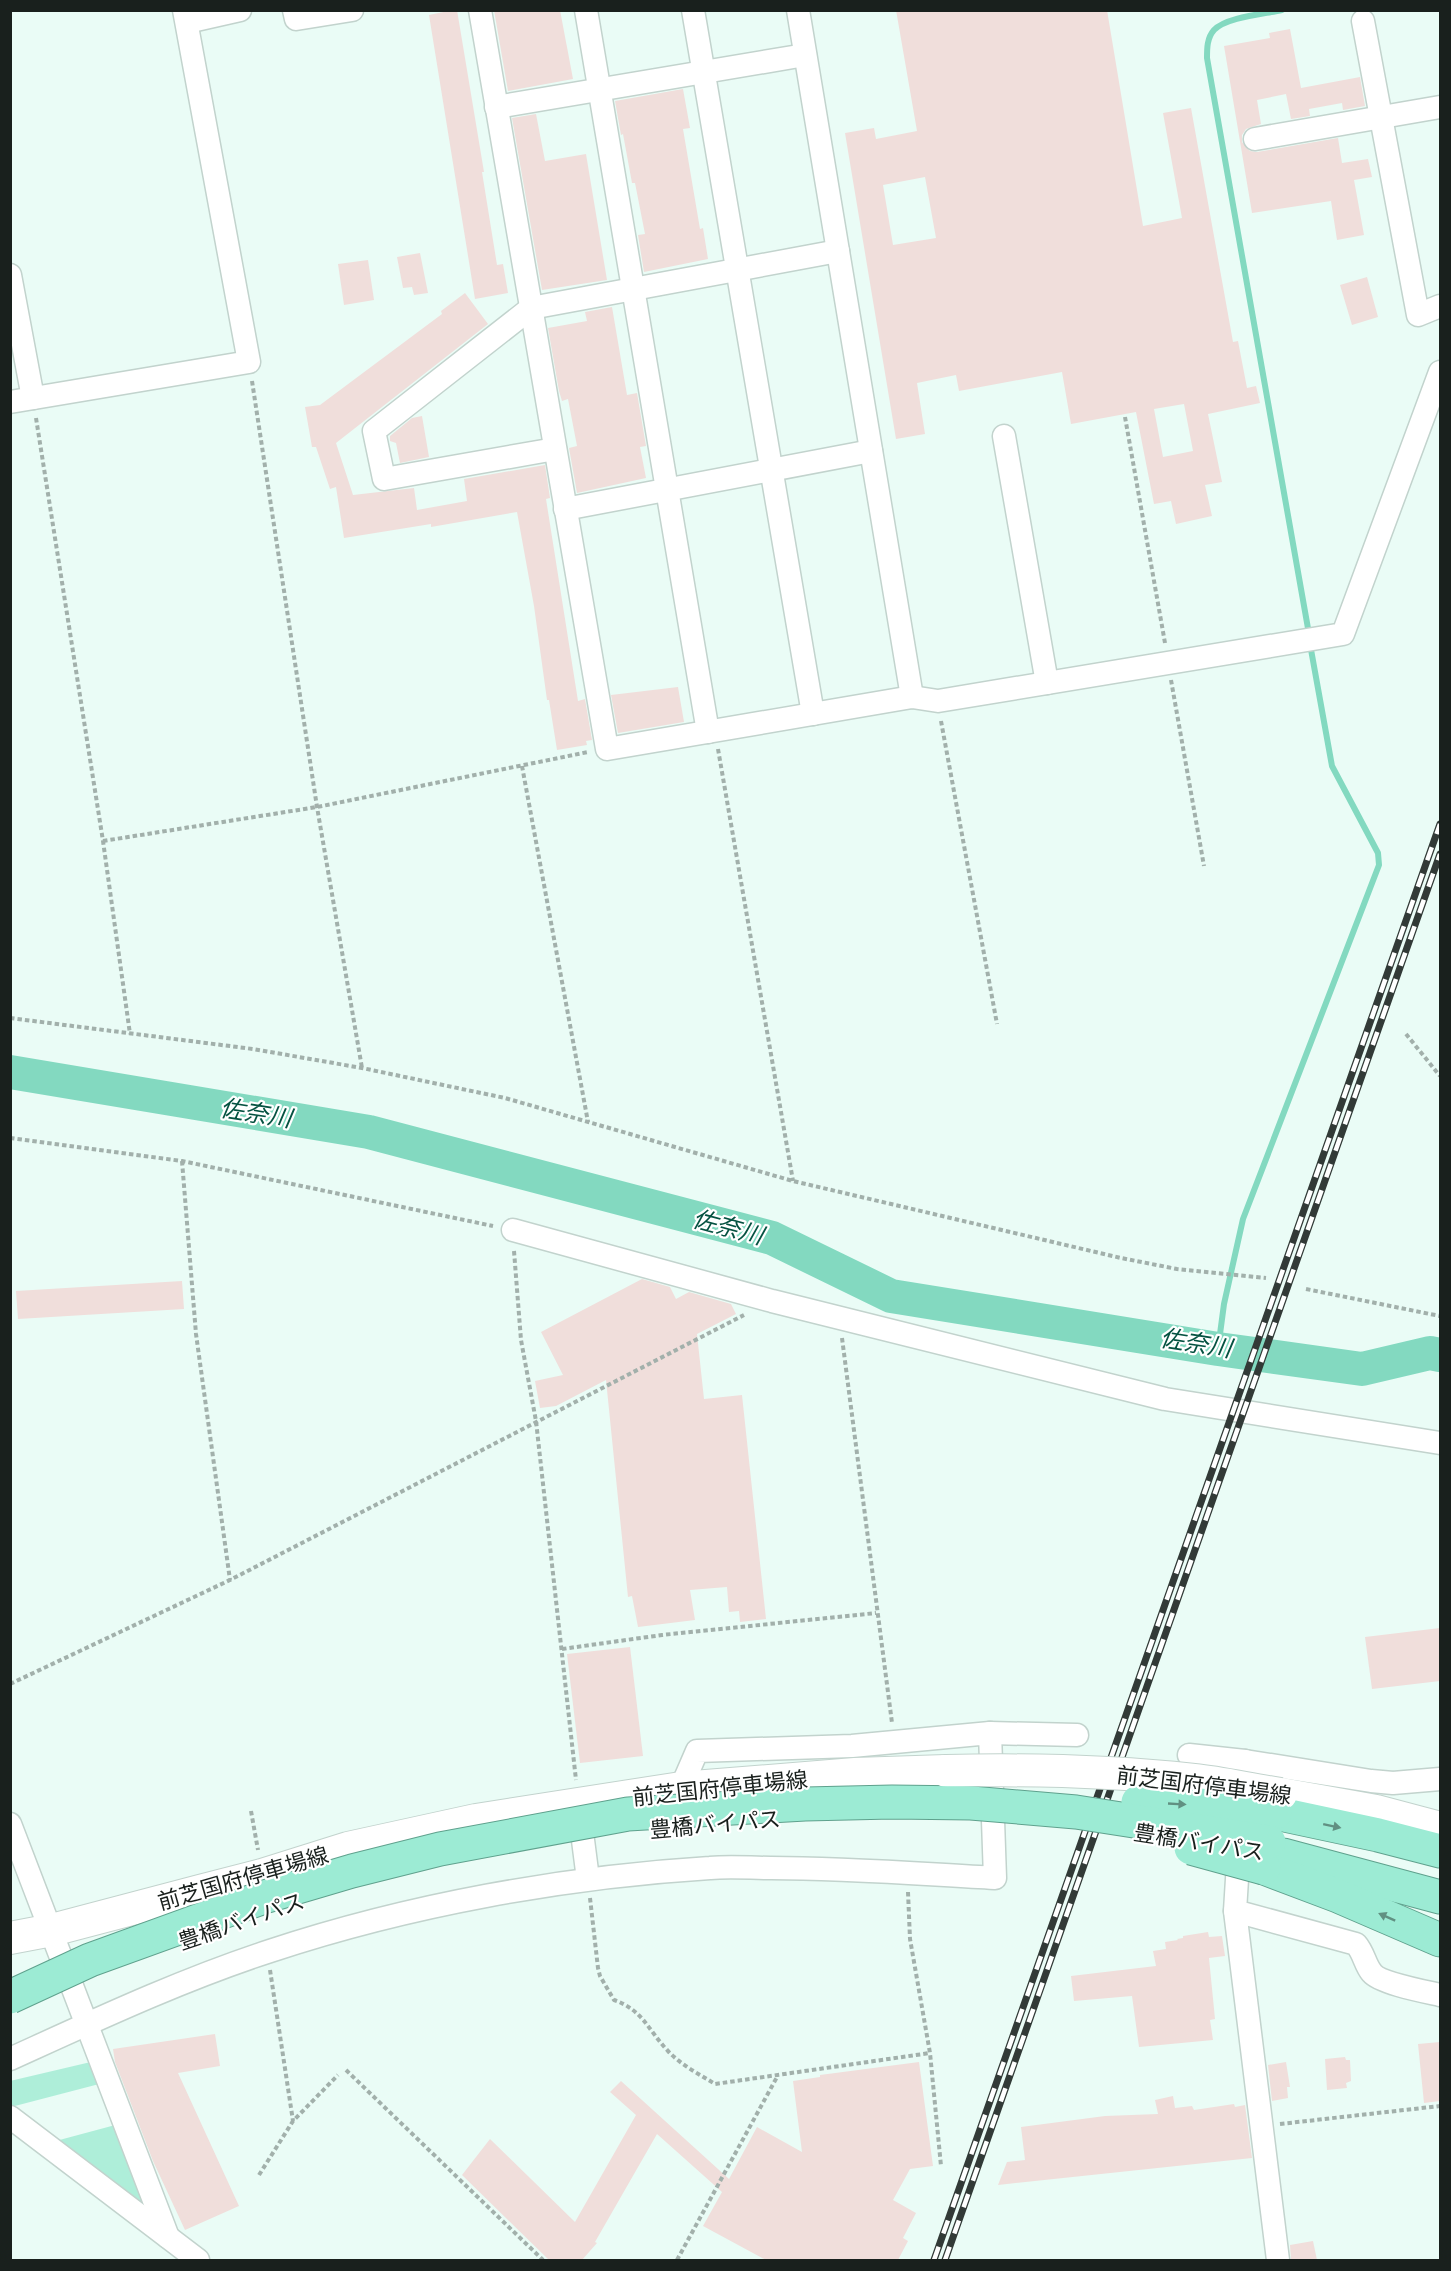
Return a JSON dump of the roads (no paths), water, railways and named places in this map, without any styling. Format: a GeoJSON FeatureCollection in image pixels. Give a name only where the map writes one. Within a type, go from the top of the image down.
{"type":"FeatureCollection","features":[{"type":"Feature","properties":{"kind":"highway","name":"豊橋バイパス"},"geometry":{"type":"LineString","coordinates":[[10,1997],[90,1960],[264,1897],[352,1871],[440,1849],[628,1814],[805,1804],[971,1803],[1076,1812],[1271,1834],[1440,1878]]}},
{"type":"Feature","properties":{"kind":"highway","name":"豊橋バイパス"},"geometry":{"type":"LineString","coordinates":[[10,2013],[106,1968],[268,1911],[353,1884],[436,1862],[635,1831],[799,1817],[962,1815],[1134,1831],[1271,1834],[1440,1897]]}},
{"type":"Feature","properties":{"kind":"highway"},"geometry":{"type":"LineString","coordinates":[[1271,1834],[1378,1835],[1440,1851]]}},
{"type":"Feature","properties":{"kind":"highway"},"geometry":{"type":"LineString","coordinates":[[1271,1834],[1338,1896],[1440,1940]]}},
{"type":"Feature","properties":{"kind":"main road","name":"前芝国府停車場線"},"geometry":{"type":"LineString","coordinates":[[10,1938],[52,1930],[262,1875],[348,1848],[476,1820],[681,1788],[855,1774],[1020,1769],[1197,1780],[1271,1834],[1376,1811],[1440,1827]]}},
{"type":"Feature","properties":{"kind":"street"},"geometry":{"type":"LineString","coordinates":[[10,402],[249,362],[185,16],[240,10]]}},
{"type":"Feature","properties":{"kind":"street"},"geometry":{"type":"LineString","coordinates":[[294,10],[296,20],[352,10]]}},
{"type":"Feature","properties":{"kind":"street"},"geometry":{"type":"LineString","coordinates":[[480,10],[607,749],[912,697],[938,701],[1343,634],[1440,372]]}},
{"type":"Feature","properties":{"kind":"street"},"geometry":{"type":"LineString","coordinates":[[586,10],[667,489],[711,731]]}},
{"type":"Feature","properties":{"kind":"street"},"geometry":{"type":"LineString","coordinates":[[693,10],[813,714]]}},
{"type":"Feature","properties":{"kind":"street"},"geometry":{"type":"LineString","coordinates":[[798,10],[912,697]]}},
{"type":"Feature","properties":{"kind":"street"},"geometry":{"type":"LineString","coordinates":[[1363,21],[1418,315],[1440,306]]}},
{"type":"Feature","properties":{"kind":"street"},"geometry":{"type":"LineString","coordinates":[[496,107],[805,55]]}},
{"type":"Feature","properties":{"kind":"street"},"geometry":{"type":"LineString","coordinates":[[1255,139],[1440,107]]}},
{"type":"Feature","properties":{"kind":"street"},"geometry":{"type":"LineString","coordinates":[[555,449],[384,479],[374,431],[531,308],[838,251]]}},
{"type":"Feature","properties":{"kind":"street"},"geometry":{"type":"LineString","coordinates":[[10,275],[33,398]]}},
{"type":"Feature","properties":{"kind":"street"},"geometry":{"type":"LineString","coordinates":[[1004,436],[1047,683]]}},
{"type":"Feature","properties":{"kind":"street"},"geometry":{"type":"LineString","coordinates":[[566,509],[871,451]]}},
{"type":"Feature","properties":{"kind":"street"},"geometry":{"type":"LineString","coordinates":[[513,1230],[772,1301],[1165,1399],[1440,1443]]}},
{"type":"Feature","properties":{"kind":"street"},"geometry":{"type":"LineString","coordinates":[[10,2059],[176,1985],[317,1936],[443,1906],[588,1879],[712,1868],[818,1868],[995,1878],[990,1733]]}},
{"type":"Feature","properties":{"kind":"street"},"geometry":{"type":"LineString","coordinates":[[681,1788],[697,1751],[894,1742],[990,1733],[1077,1735]]}},
{"type":"Feature","properties":{"kind":"street"},"geometry":{"type":"LineString","coordinates":[[1190,1755],[1245,1761],[1371,1781],[1440,1779]]}},
{"type":"Feature","properties":{"kind":"street"},"geometry":{"type":"LineString","coordinates":[[1245,1761],[1235,1911],[1278,2260]]}},
{"type":"Feature","properties":{"kind":"street"},"geometry":{"type":"LineString","coordinates":[[578,1805],[588,1879]]}},
{"type":"Feature","properties":{"kind":"street"},"geometry":{"type":"LineString","coordinates":[[10,1824],[168,2237]]}},
{"type":"Feature","properties":{"kind":"street"},"geometry":{"type":"LineString","coordinates":[[1235,1911],[1356,1944],[1371,1973],[1380,1979],[1440,1995]]}},
{"type":"Feature","properties":{"kind":"street"},"geometry":{"type":"LineString","coordinates":[[10,2117],[198,2260]]}},
{"type":"Feature","properties":{"kind":"waterway"},"geometry":{"type":"LineString","coordinates":[[1282,10],[1236,19],[1220,26],[1210,36],[1207,58],[1309,634]]}},
{"type":"Feature","properties":{"kind":"waterway"},"geometry":{"type":"LineString","coordinates":[[1218,1349],[1224,1304],[1243,1219],[1379,865],[1378,853],[1332,766],[1310,644]]}},
{"type":"Feature","properties":{"kind":"waterway","name":"佐奈川"},"geometry":{"type":"LineString","coordinates":[[10,1072],[369,1132],[772,1238],[891,1296],[1218,1349],[1362,1369],[1430,1353],[1440,1355]]}},
{"type":"Feature","properties":{"kind":"railway"},"geometry":{"type":"LineString","coordinates":[[934,2260],[1440,824]]}},
{"type":"Feature","properties":{"kind":"railway"},"geometry":{"type":"LineString","coordinates":[[945,2260],[1440,854]]}}]}
